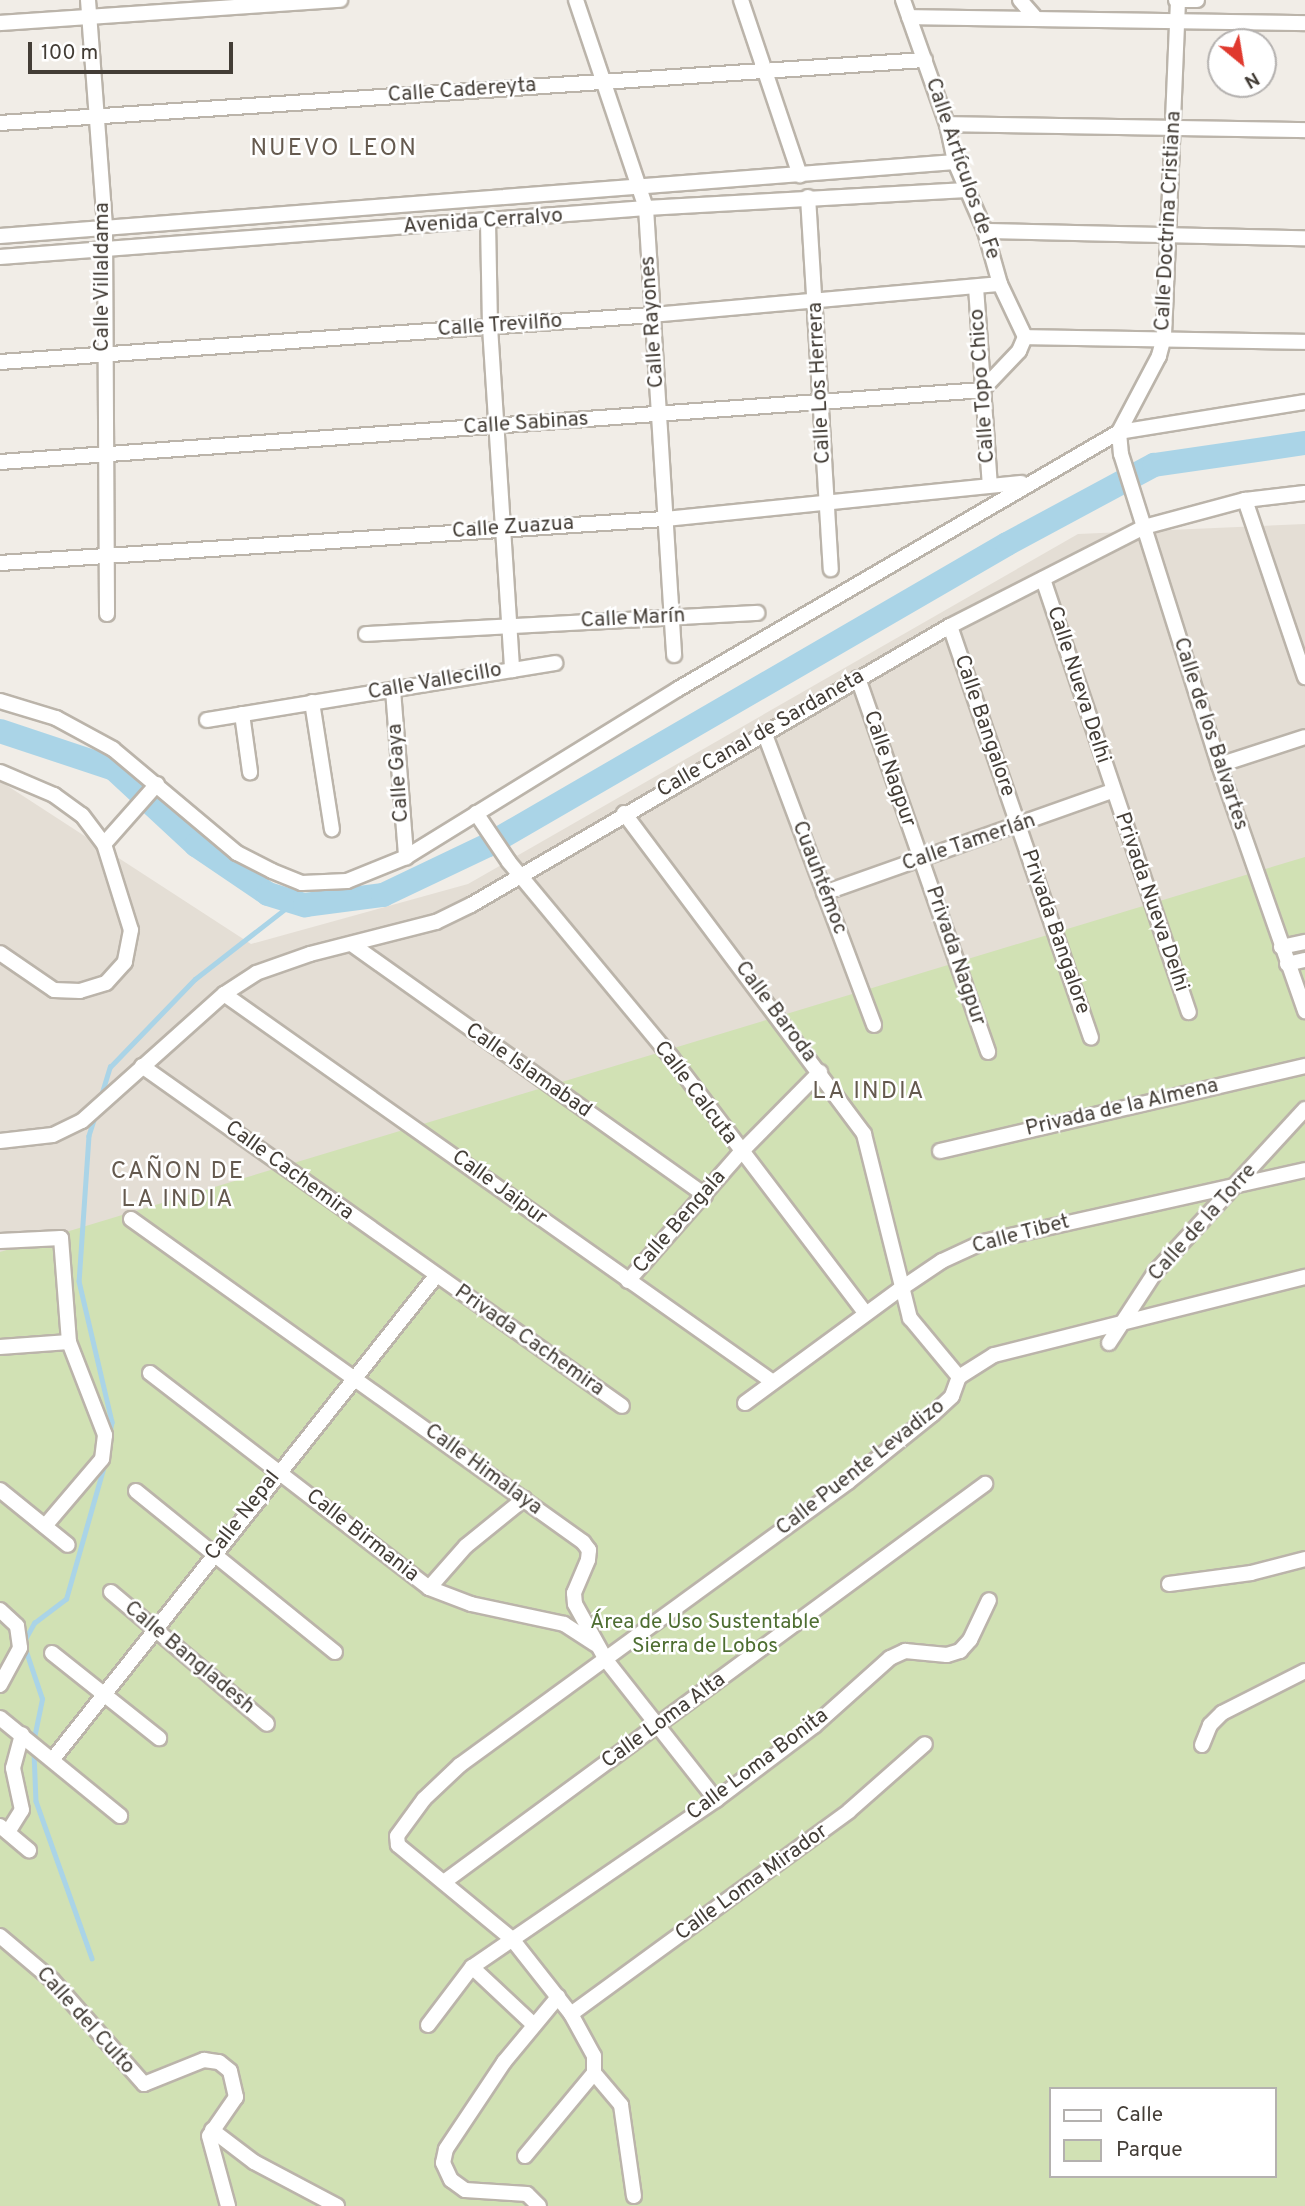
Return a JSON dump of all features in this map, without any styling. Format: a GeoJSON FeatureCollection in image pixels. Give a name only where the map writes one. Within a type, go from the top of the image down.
{"type":"FeatureCollection","features":[{"type":"Feature","properties":{"kind":"street","name":"Calle Villaldama"},"geometry":{"type":"LineString","coordinates":[[88,0],[105,228],[103,353],[107,614]]}},
{"type":"Feature","properties":{"kind":"street"},"geometry":{"type":"LineString","coordinates":[[0,23],[340,0]]}},
{"type":"Feature","properties":{"kind":"street","name":"Calle Rayones"},"geometry":{"type":"LineString","coordinates":[[576,0],[637,188],[646,208],[674,654]]}},
{"type":"Feature","properties":{"kind":"street"},"geometry":{"type":"LineString","coordinates":[[741,0],[800,174]]}},
{"type":"Feature","properties":{"kind":"street","name":"Calle Artículos de Fe"},"geometry":{"type":"LineString","coordinates":[[903,0],[947,124],[955,162],[985,231],[1000,284],[1025,337]]}},
{"type":"Feature","properties":{"kind":"street"},"geometry":{"type":"LineString","coordinates":[[1020,0],[1034,16]]}},
{"type":"Feature","properties":{"kind":"street"},"geometry":{"type":"LineString","coordinates":[[1177,0],[1197,0]]}},
{"type":"Feature","properties":{"kind":"street","name":"Calle Doctrina Cristiana"},"geometry":{"type":"LineString","coordinates":[[1119,432],[1159,356],[1164,337],[1171,234],[1177,0]]}},
{"type":"Feature","properties":{"kind":"street"},"geometry":{"type":"LineString","coordinates":[[909,17],[1034,16],[1305,23]]}},
{"type":"Feature","properties":{"kind":"street","name":"Calle Cadereyta"},"geometry":{"type":"LineString","coordinates":[[0,123],[925,60]]}},
{"type":"Feature","properties":{"kind":"street"},"geometry":{"type":"LineString","coordinates":[[947,124],[1305,130]]}},
{"type":"Feature","properties":{"kind":"street","name":"Avenida Cerralvo"},"geometry":{"type":"LineString","coordinates":[[0,236],[955,162]]}},
{"type":"Feature","properties":{"kind":"street","name":"Avenida Cerralvo"},"geometry":{"type":"LineString","coordinates":[[0,257],[646,208],[966,190]]}},
{"type":"Feature","properties":{"kind":"street","name":"Calle Los Herrera"},"geometry":{"type":"LineString","coordinates":[[808,197],[831,569]]}},
{"type":"Feature","properties":{"kind":"street","name":"Calle Vallecillo"},"geometry":{"type":"LineString","coordinates":[[207,720],[512,670],[490,327],[488,222]]}},
{"type":"Feature","properties":{"kind":"street"},"geometry":{"type":"LineString","coordinates":[[985,231],[1305,238]]}},
{"type":"Feature","properties":{"kind":"street","name":"Calle Trevilño"},"geometry":{"type":"LineString","coordinates":[[0,362],[652,315],[1000,284]]}},
{"type":"Feature","properties":{"kind":"street","name":"Calle Topo Chico"},"geometry":{"type":"LineString","coordinates":[[976,287],[990,485]]}},
{"type":"Feature","properties":{"kind":"street"},"geometry":{"type":"LineString","coordinates":[[982,390],[1019,351],[1025,337],[1164,337],[1305,342]]}},
{"type":"Feature","properties":{"kind":"street","name":"Calle Sabinas"},"geometry":{"type":"LineString","coordinates":[[0,462],[982,390]]}},
{"type":"Feature","properties":{"kind":"street"},"geometry":{"type":"LineString","coordinates":[[0,701],[79,730],[113,749],[153,789],[237,853],[302,883],[346,881],[406,857],[480,819],[1026,483],[1119,432],[1305,402]]}},
{"type":"Feature","properties":{"kind":"street","name":"Calle de los Balvartes"},"geometry":{"type":"LineString","coordinates":[[1119,432],[1121,454],[1219,765],[1305,1011]]}},
{"type":"Feature","properties":{"kind":"street","name":"Calle Zuazua"},"geometry":{"type":"LineString","coordinates":[[0,563],[665,519],[1026,483]]}},
{"type":"Feature","properties":{"kind":"street","name":"Calle Canal de Sardaneta"},"geometry":{"type":"LineString","coordinates":[[0,1140],[53,1135],[82,1121],[224,994],[256,973],[436,922],[522,875],[624,813],[950,626],[1143,527],[1245,500],[1305,493]]}},
{"type":"Feature","properties":{"kind":"street"},"geometry":{"type":"LineString","coordinates":[[1245,500],[1301,653],[1305,677]]}},
{"type":"Feature","properties":{"kind":"street","name":"Calle Nueva Delhi"},"geometry":{"type":"LineString","coordinates":[[1043,579],[1112,791]]}},
{"type":"Feature","properties":{"kind":"street","name":"Calle Marín"},"geometry":{"type":"LineString","coordinates":[[366,634],[757,613]]}},
{"type":"Feature","properties":{"kind":"street","name":"Calle Bangalore"},"geometry":{"type":"LineString","coordinates":[[950,626],[1019,826]]}},
{"type":"Feature","properties":{"kind":"street"},"geometry":{"type":"LineString","coordinates":[[512,670],[555,663]]}},
{"type":"Feature","properties":{"kind":"street","name":"Calle Nagpur"},"geometry":{"type":"LineString","coordinates":[[858,678],[921,860]]}},
{"type":"Feature","properties":{"kind":"street","name":"Calle Gaya"},"geometry":{"type":"LineString","coordinates":[[393,690],[406,857]]}},
{"type":"Feature","properties":{"kind":"street"},"geometry":{"type":"LineString","coordinates":[[312,702],[332,830]]}},
{"type":"Feature","properties":{"kind":"street"},"geometry":{"type":"LineString","coordinates":[[242,714],[250,772]]}},
{"type":"Feature","properties":{"kind":"street","name":"Cuauhtémoc"},"geometry":{"type":"LineString","coordinates":[[764,732],[874,1025]]}},
{"type":"Feature","properties":{"kind":"street"},"geometry":{"type":"LineString","coordinates":[[1219,765],[1305,737]]}},
{"type":"Feature","properties":{"kind":"street"},"geometry":{"type":"LineString","coordinates":[[0,772],[54,795],[82,816],[104,844],[131,930],[125,962],[106,983],[80,990],[54,990],[0,953]]}},
{"type":"Feature","properties":{"kind":"street"},"geometry":{"type":"LineString","coordinates":[[104,844],[153,789]]}},
{"type":"Feature","properties":{"kind":"street","name":"Calle Tamerlán"},"geometry":{"type":"LineString","coordinates":[[824,893],[1112,791]]}},
{"type":"Feature","properties":{"kind":"street","name":"Privada Nueva Delhi"},"geometry":{"type":"LineString","coordinates":[[1112,791],[1189,1012]]}},
{"type":"Feature","properties":{"kind":"street","name":"Calle Baroda"},"geometry":{"type":"LineString","coordinates":[[624,813],[864,1134],[899,1290],[910,1318],[960,1377]]}},
{"type":"Feature","properties":{"kind":"street","name":"Calle Calcuta"},"geometry":{"type":"LineString","coordinates":[[480,819],[509,862],[671,1057],[740,1153],[865,1313]]}},
{"type":"Feature","properties":{"kind":"street","name":"Privada Bangalore"},"geometry":{"type":"LineString","coordinates":[[1019,826],[1091,1038]]}},
{"type":"Feature","properties":{"kind":"street","name":"Privada Nagpur"},"geometry":{"type":"LineString","coordinates":[[921,860],[988,1052]]}},
{"type":"Feature","properties":{"kind":"street"},"geometry":{"type":"LineString","coordinates":[[1281,947],[1305,942]]}},
{"type":"Feature","properties":{"kind":"street","name":"Calle Islamabad"},"geometry":{"type":"LineString","coordinates":[[353,945],[705,1195]]}},
{"type":"Feature","properties":{"kind":"street"},"geometry":{"type":"LineString","coordinates":[[1287,964],[1305,960]]}},
{"type":"Feature","properties":{"kind":"street","name":"Calle Jaipur"},"geometry":{"type":"LineString","coordinates":[[224,994],[773,1382]]}},
{"type":"Feature","properties":{"kind":"street","name":"Calle Cachemira"},"geometry":{"type":"LineString","coordinates":[[142,1066],[436,1276]]}},
{"type":"Feature","properties":{"kind":"street","name":"Privada de la Almena"},"geometry":{"type":"LineString","coordinates":[[940,1151],[1305,1066]]}},
{"type":"Feature","properties":{"kind":"street","name":"Calle Bengala"},"geometry":{"type":"LineString","coordinates":[[628,1281],[740,1153],[820,1072]]}},
{"type":"Feature","properties":{"kind":"street","name":"Calle de la Torre"},"geometry":{"type":"LineString","coordinates":[[1109,1343],[1156,1271],[1305,1108]]}},
{"type":"Feature","properties":{"kind":"street","name":"Calle Tibet"},"geometry":{"type":"LineString","coordinates":[[745,1403],[899,1290],[942,1261],[983,1242],[1228,1190],[1305,1170]]}},
{"type":"Feature","properties":{"kind":"street","name":"Calle Himalaya"},"geometry":{"type":"LineString","coordinates":[[131,1219],[524,1499],[589,1550],[574,1593],[603,1653],[716,1800]]}},
{"type":"Feature","properties":{"kind":"street"},"geometry":{"type":"LineString","coordinates":[[0,1241],[55,1236],[62,1243],[69,1342],[106,1447],[102,1459],[45,1527]]}},
{"type":"Feature","properties":{"kind":"street","name":"Calle Nepal"},"geometry":{"type":"LineString","coordinates":[[53,1759],[278,1470],[356,1378],[436,1276]]}},
{"type":"Feature","properties":{"kind":"street","name":"Privada Cachemira"},"geometry":{"type":"LineString","coordinates":[[436,1276],[622,1406]]}},
{"type":"Feature","properties":{"kind":"street","name":"Calle Puente Levadizo"},"geometry":{"type":"LineString","coordinates":[[444,1882],[405,1855],[397,1836],[424,1799],[460,1765],[603,1653],[859,1474],[942,1405],[960,1377],[994,1355],[1026,1344],[1305,1278]]}},
{"type":"Feature","properties":{"kind":"street"},"geometry":{"type":"LineString","coordinates":[[0,1347],[69,1342]]}},
{"type":"Feature","properties":{"kind":"street","name":"Calle Birmania"},"geometry":{"type":"LineString","coordinates":[[150,1373],[429,1588],[471,1604],[564,1625],[603,1653]]}},
{"type":"Feature","properties":{"kind":"street","name":"Calle Loma Alta"},"geometry":{"type":"LineString","coordinates":[[444,1882],[985,1484]]}},
{"type":"Feature","properties":{"kind":"street"},"geometry":{"type":"LineString","coordinates":[[0,1490],[68,1545]]}},
{"type":"Feature","properties":{"kind":"street"},"geometry":{"type":"LineString","coordinates":[[136,1491],[335,1652]]}},
{"type":"Feature","properties":{"kind":"street"},"geometry":{"type":"LineString","coordinates":[[429,1588],[466,1546],[524,1499]]}},
{"type":"Feature","properties":{"kind":"street"},"geometry":{"type":"LineString","coordinates":[[1169,1584],[1251,1573],[1305,1559]]}},
{"type":"Feature","properties":{"kind":"street","name":"Calle Bangladesh"},"geometry":{"type":"LineString","coordinates":[[111,1592],[267,1724]]}},
{"type":"Feature","properties":{"kind":"street","name":"Calle Loma Bonita"},"geometry":{"type":"LineString","coordinates":[[428,2025],[472,1967],[716,1800],[814,1726],[890,1658],[905,1651],[947,1655],[960,1651],[970,1640],[989,1600]]}},
{"type":"Feature","properties":{"kind":"street"},"geometry":{"type":"LineString","coordinates":[[0,1610],[13,1621],[20,1648],[0,1685]]}},
{"type":"Feature","properties":{"kind":"street"},"geometry":{"type":"LineString","coordinates":[[52,1653],[159,1738]]}},
{"type":"Feature","properties":{"kind":"street"},"geometry":{"type":"LineString","coordinates":[[1202,1745],[1210,1725],[1222,1713],[1305,1671]]}},
{"type":"Feature","properties":{"kind":"street"},"geometry":{"type":"LineString","coordinates":[[0,1718],[120,1816]]}},
{"type":"Feature","properties":{"kind":"street"},"geometry":{"type":"LineString","coordinates":[[22,1734],[13,1768],[22,1810],[4,1829],[29,1850]]}},
{"type":"Feature","properties":{"kind":"street","name":"Calle Loma Mirador"},"geometry":{"type":"LineString","coordinates":[[571,2014],[849,1811],[925,1744]]}},
{"type":"Feature","properties":{"kind":"street"},"geometry":{"type":"LineString","coordinates":[[444,1882],[512,1939],[571,2014],[589,2043],[594,2073],[621,2105],[634,2196]]}},
{"type":"Feature","properties":{"kind":"street","name":"Calle del Culto"},"geometry":{"type":"LineString","coordinates":[[0,1936],[52,1980],[144,2084],[204,2060],[219,2062],[230,2071],[236,2097],[212,2130]]}},
{"type":"Feature","properties":{"kind":"street"},"geometry":{"type":"LineString","coordinates":[[472,1967],[534,2025]]}},
{"type":"Feature","properties":{"kind":"street"},"geometry":{"type":"LineString","coordinates":[[539,2206],[527,2194],[465,2190],[451,2180],[443,2163],[446,2148],[457,2131],[534,2025],[558,1997]]}},
{"type":"Feature","properties":{"kind":"street"},"geometry":{"type":"LineString","coordinates":[[525,2156],[594,2073]]}},
{"type":"Feature","properties":{"kind":"street"},"geometry":{"type":"LineString","coordinates":[[212,2130],[210,2146],[228,2206]]}},
{"type":"Feature","properties":{"kind":"street"},"geometry":{"type":"LineString","coordinates":[[212,2130],[254,2162],[337,2206]]}},
{"type":"Feature","properties":{"kind":"shaded area"},"geometry":{"type":"Polygon","coordinates":[[[1305,524],[1305,1315],[0,2141],[0,781],[251,944],[468,884],[1078,534],[1305,524]]]}},
{"type":"Feature","properties":{"kind":"green space","name":"Área de Uso Sustentable Sierra de Lobos"},"geometry":{"type":"Polygon","coordinates":[[[1305,857],[1305,2206],[0,2206],[0,1252],[1305,857]]]}},
{"type":"Feature","properties":{"kind":"waterway"},"geometry":{"type":"LineString","coordinates":[[0,731],[114,769],[196,845],[268,894],[305,905],[383,895],[488,845],[1007,544],[1154,465],[1305,443]]}},
{"type":"Feature","properties":{"kind":"waterway"},"geometry":{"type":"LineString","coordinates":[[100,1099],[110,1067],[195,979],[294,902]]}},
{"type":"Feature","properties":{"kind":"waterway"},"geometry":{"type":"LineString","coordinates":[[96,1114],[89,1136],[79,1281],[112,1422],[110,1433]]}},
{"type":"Feature","properties":{"kind":"waterway"},"geometry":{"type":"LineString","coordinates":[[33,1743],[42,1699],[23,1643],[34,1623],[66,1599],[105,1462]]}},
{"type":"Feature","properties":{"kind":"waterway"},"geometry":{"type":"LineString","coordinates":[[34,1752],[36,1801],[92,1958]]}},
{"type":"Feature","properties":{"kind":"district","name":"NUEVO LEON"},"geometry":{"type":"Point","coordinates":[334,150]}},
{"type":"Feature","properties":{"kind":"district","name":"LA INDIA"},"geometry":{"type":"Point","coordinates":[869,1093]}},
{"type":"Feature","properties":{"kind":"district","name":"CAÑON DE LA INDIA"},"geometry":{"type":"Point","coordinates":[178,1187]}}]}
